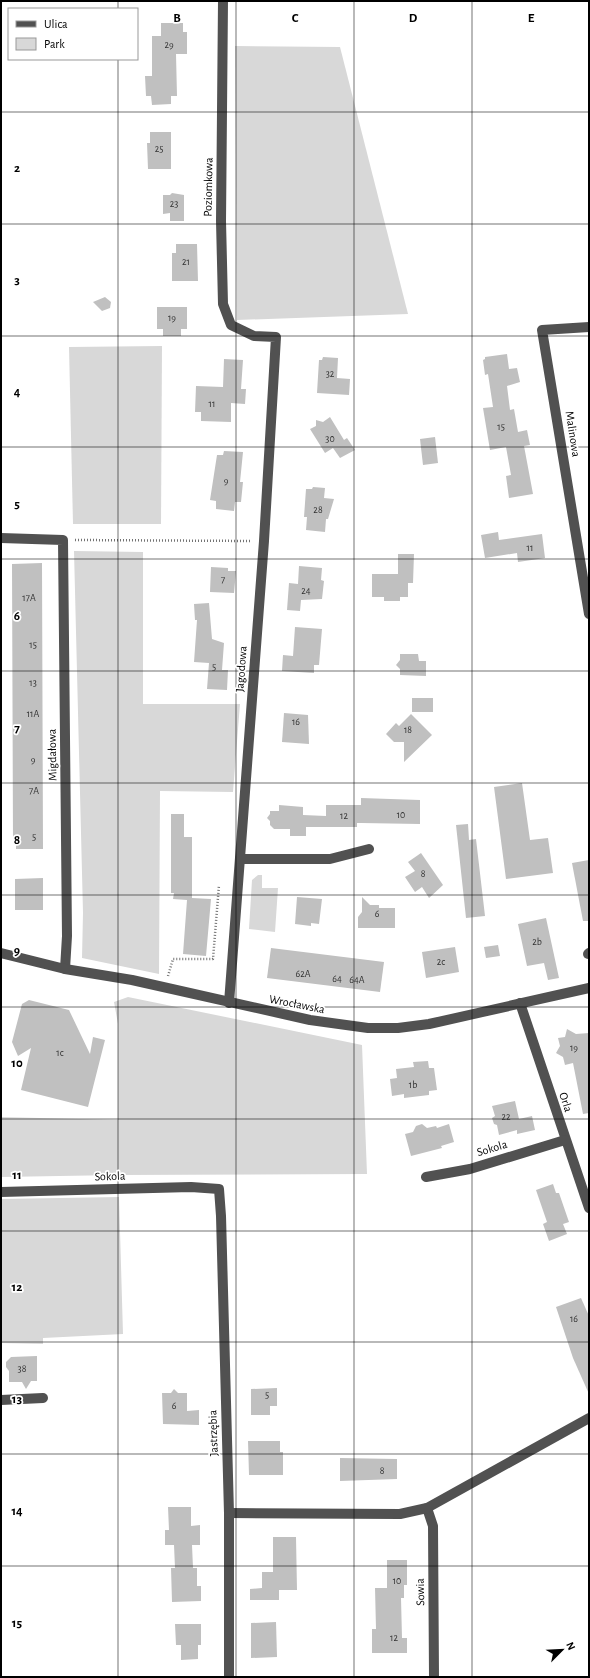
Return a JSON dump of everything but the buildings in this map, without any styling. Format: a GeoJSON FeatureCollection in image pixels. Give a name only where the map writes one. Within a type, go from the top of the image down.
{"type":"FeatureCollection","features":[{"type":"Feature","properties":{"kind":"street","name":"Poziomkowa"},"geometry":{"type":"LineString","coordinates":[[223,1],[221,221],[223,304],[231,325],[254,336],[276,337]]}},
{"type":"Feature","properties":{"kind":"street","name":"Malinowa"},"geometry":{"type":"LineString","coordinates":[[589,327],[542,330],[589,614]]}},
{"type":"Feature","properties":{"kind":"street","name":"Jagodowa"},"geometry":{"type":"LineString","coordinates":[[229,1003],[264,541],[276,337]]}},
{"type":"Feature","properties":{"kind":"street"},"geometry":{"type":"LineString","coordinates":[[1,538],[63,540]]}},
{"type":"Feature","properties":{"kind":"street","name":"Migdałowa"},"geometry":{"type":"LineString","coordinates":[[63,540],[68,936],[65,969]]}},
{"type":"Feature","properties":{"kind":"street"},"geometry":{"type":"LineString","coordinates":[[240,859],[330,859],[369,849]]}},
{"type":"Feature","properties":{"kind":"street","name":"Wrocławska"},"geometry":{"type":"LineString","coordinates":[[1,953],[65,969],[310,1020],[368,1028],[398,1028],[429,1024],[589,988]]}},
{"type":"Feature","properties":{"kind":"street","name":"Orla"},"geometry":{"type":"LineString","coordinates":[[520,1003],[589,1208]]}},
{"type":"Feature","properties":{"kind":"street","name":"Sokola"},"geometry":{"type":"LineString","coordinates":[[426,1177],[470,1169],[565,1140]]}},
{"type":"Feature","properties":{"kind":"street","name":"Sokola"},"geometry":{"type":"LineString","coordinates":[[1,1192],[191,1186],[219,1189]]}},
{"type":"Feature","properties":{"kind":"street","name":"Jastrzębia"},"geometry":{"type":"LineString","coordinates":[[219,1189],[222,1216],[229,1513],[229,1677]]}},
{"type":"Feature","properties":{"kind":"street"},"geometry":{"type":"LineString","coordinates":[[1,1400],[43,1398]]}},
{"type":"Feature","properties":{"kind":"street"},"geometry":{"type":"LineString","coordinates":[[229,1513],[400,1514],[427,1508],[589,1418]]}},
{"type":"Feature","properties":{"kind":"street","name":"Sowia"},"geometry":{"type":"LineString","coordinates":[[427,1508],[433,1526],[434,1677]]}},
{"type":"Feature","properties":{"kind":"path"},"geometry":{"type":"LineString","coordinates":[[63,540],[264,541]]}},
{"type":"Feature","properties":{"kind":"path"},"geometry":{"type":"LineString","coordinates":[[162,988],[173,959],[213,959],[220,885]]}},
{"type":"Feature","properties":{"kind":"green space"},"geometry":{"type":"Polygon","coordinates":[[[235,46],[340,47],[408,314],[237,320],[235,46]]]}},
{"type":"Feature","properties":{"kind":"green space"},"geometry":{"type":"Polygon","coordinates":[[[162,346],[161,524],[73,524],[69,347],[162,346]]]}},
{"type":"Feature","properties":{"kind":"green space"},"geometry":{"type":"Polygon","coordinates":[[[74,551],[143,552],[143,704],[240,704],[233,792],[160,791],[159,974],[82,958],[83,913],[74,551]]]}},
{"type":"Feature","properties":{"kind":"green space"},"geometry":{"type":"Polygon","coordinates":[[[258,875],[262,875],[262,888],[278,888],[275,932],[249,929],[252,880],[258,875]]]}},
{"type":"Feature","properties":{"kind":"green space"},"geometry":{"type":"Polygon","coordinates":[[[128,997],[362,1045],[367,1174],[1,1177],[1,1117],[118,1120],[118,1024],[114,1002],[128,997]]]}},
{"type":"Feature","properties":{"kind":"green space"},"geometry":{"type":"Polygon","coordinates":[[[119,1197],[123,1334],[43,1338],[43,1344],[1,1343],[1,1199],[119,1197]]]}}]}
